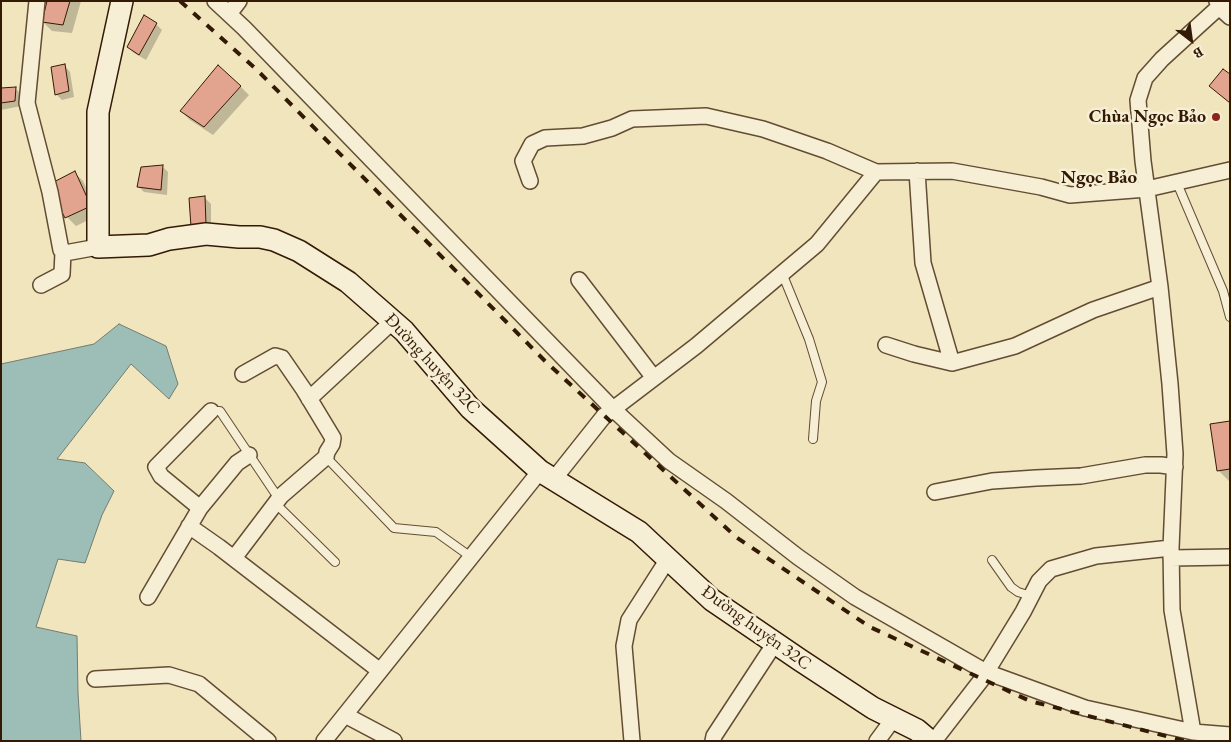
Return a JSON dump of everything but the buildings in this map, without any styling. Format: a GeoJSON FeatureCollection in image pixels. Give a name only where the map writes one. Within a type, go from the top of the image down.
{"type":"FeatureCollection","features":[{"type":"Feature","properties":{"kind":"street"},"geometry":{"type":"LineString","coordinates":[[37,1],[27,103],[50,192],[62,252],[62,274],[41,285]]}},
{"type":"Feature","properties":{"kind":"street"},"geometry":{"type":"LineString","coordinates":[[62,252],[98,246],[98,112],[122,1]]}},
{"type":"Feature","properties":{"kind":"street"},"geometry":{"type":"LineString","coordinates":[[216,1],[613,409],[669,461],[726,501],[806,562],[855,597],[986,672],[1085,708],[1193,732],[1230,735]]}},
{"type":"Feature","properties":{"kind":"street"},"geometry":{"type":"LineString","coordinates":[[229,14],[239,1]]}},
{"type":"Feature","properties":{"kind":"street"},"geometry":{"type":"LineString","coordinates":[[1193,732],[1172,610],[1171,553],[1175,454],[1160,286],[1143,161],[1138,100],[1145,78],[1162,59],[1224,7]]}},
{"type":"Feature","properties":{"kind":"street"},"geometry":{"type":"LineString","coordinates":[[530,181],[523,162],[532,144],[545,138],[583,136],[612,128],[632,119],[706,116],[763,129],[876,172],[952,171],[1040,187],[1070,195],[1147,189],[1230,170]]}},
{"type":"Feature","properties":{"kind":"street"},"geometry":{"type":"LineString","coordinates":[[324,741],[471,557],[604,416],[696,346],[817,244],[876,172]]}},
{"type":"Feature","properties":{"kind":"street"},"geometry":{"type":"LineString","coordinates":[[917,172],[923,263],[952,363]]}},
{"type":"Feature","properties":{"kind":"street","name":"Đường huyện 32C"},"geometry":{"type":"LineString","coordinates":[[98,246],[149,245],[169,239],[206,234],[260,237],[274,240],[299,251],[348,282],[393,320],[470,408],[547,475],[639,532],[712,600],[873,708],[917,730],[932,741]]}},
{"type":"Feature","properties":{"kind":"street"},"geometry":{"type":"LineString","coordinates":[[579,280],[654,378]]}},
{"type":"Feature","properties":{"kind":"street"},"geometry":{"type":"LineString","coordinates":[[886,345],[952,363],[1015,346],[1093,310],[1160,286]]}},
{"type":"Feature","properties":{"kind":"street"},"geometry":{"type":"LineString","coordinates":[[308,399],[393,320]]}},
{"type":"Feature","properties":{"kind":"street"},"geometry":{"type":"LineString","coordinates":[[234,558],[277,501],[326,457],[333,438],[282,358],[274,356],[243,374]]}},
{"type":"Feature","properties":{"kind":"street"},"geometry":{"type":"LineString","coordinates":[[200,508],[161,476],[156,467],[211,411]]}},
{"type":"Feature","properties":{"kind":"street"},"geometry":{"type":"LineString","coordinates":[[148,597],[200,508],[237,463],[249,454]]}},
{"type":"Feature","properties":{"kind":"street"},"geometry":{"type":"LineString","coordinates":[[935,492],[992,481],[1081,476],[1145,465],[1174,467]]}},
{"type":"Feature","properties":{"kind":"street"},"geometry":{"type":"LineString","coordinates":[[189,526],[234,558],[380,671]]}},
{"type":"Feature","properties":{"kind":"street"},"geometry":{"type":"LineString","coordinates":[[932,741],[986,672],[1023,612],[1039,581],[1051,569],[1096,556],[1171,553],[1230,557]]}},
{"type":"Feature","properties":{"kind":"street"},"geometry":{"type":"LineString","coordinates":[[632,741],[624,646],[627,629],[629,620],[668,559]]}},
{"type":"Feature","properties":{"kind":"street"},"geometry":{"type":"LineString","coordinates":[[713,741],[714,736],[775,643]]}},
{"type":"Feature","properties":{"kind":"street"},"geometry":{"type":"LineString","coordinates":[[96,680],[169,675],[199,684],[268,741]]}},
{"type":"Feature","properties":{"kind":"street"},"geometry":{"type":"LineString","coordinates":[[345,715],[394,741]]}},
{"type":"Feature","properties":{"kind":"street"},"geometry":{"type":"LineString","coordinates":[[877,741],[894,718]]}},
{"type":"Feature","properties":{"kind":"lane"},"geometry":{"type":"LineString","coordinates":[[1177,183],[1223,291],[1230,316]]}},
{"type":"Feature","properties":{"kind":"lane"},"geometry":{"type":"LineString","coordinates":[[782,273],[809,339],[822,382],[816,401],[813,439]]}},
{"type":"Feature","properties":{"kind":"lane"},"geometry":{"type":"LineString","coordinates":[[211,411],[220,411],[277,501],[335,562]]}},
{"type":"Feature","properties":{"kind":"lane"},"geometry":{"type":"LineString","coordinates":[[326,457],[394,528],[436,532],[471,557]]}},
{"type":"Feature","properties":{"kind":"lane"},"geometry":{"type":"LineString","coordinates":[[992,560],[1014,590],[1032,596]]}},
{"type":"Feature","properties":{"kind":"water"},"geometry":{"type":"Polygon","coordinates":[[[119,324],[166,346],[178,384],[169,399],[131,364],[57,459],[85,463],[114,491],[102,515],[85,563],[58,559],[36,627],[77,636],[81,741],[1,741],[1,364],[94,344],[119,324]]]}},
{"type":"Feature","properties":{"kind":"railway"},"geometry":{"type":"LineString","coordinates":[[180,1],[257,70],[545,361],[736,537],[870,627],[1030,701],[1185,741]]}},
{"type":"Feature","properties":{"kind":"place","name":"Chùa Ngọc Bảo"},"geometry":{"type":"Point","coordinates":[1216,117]}},
{"type":"Feature","properties":{"kind":"district","name":"Ngọc Bảo"},"geometry":{"type":"Point","coordinates":[1099,178]}}]}
